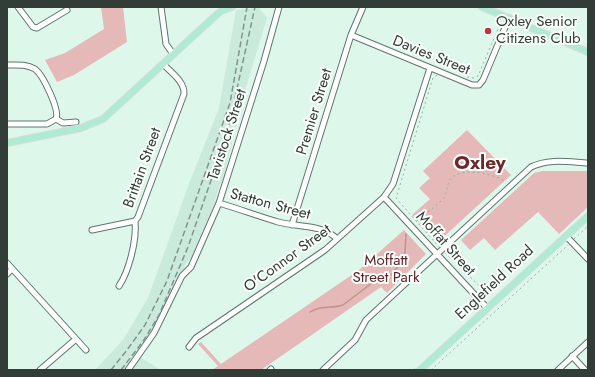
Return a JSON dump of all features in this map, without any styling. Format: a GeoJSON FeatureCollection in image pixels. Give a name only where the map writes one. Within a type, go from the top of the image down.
{"type":"FeatureCollection","features":[{"type":"Feature","properties":{"kind":"main road"},"geometry":{"type":"LineString","coordinates":[[9,144],[94,124],[111,112],[221,11],[232,7]]}},
{"type":"Feature","properties":{"kind":"main road"},"geometry":{"type":"LineString","coordinates":[[482,7],[588,52]]}},
{"type":"Feature","properties":{"kind":"main road","name":"Englefield Road"},"geometry":{"type":"LineString","coordinates":[[420,370],[588,216]]}},
{"type":"Feature","properties":{"kind":"street"},"geometry":{"type":"LineString","coordinates":[[18,7],[33,27],[37,28],[67,10]]}},
{"type":"Feature","properties":{"kind":"street"},"geometry":{"type":"LineString","coordinates":[[161,7],[166,44],[173,54]]}},
{"type":"Feature","properties":{"kind":"street","name":"Tavistock Street"},"geometry":{"type":"LineString","coordinates":[[128,370],[154,333],[182,276],[191,267],[219,203],[264,62],[279,7]]}},
{"type":"Feature","properties":{"kind":"street","name":"Premier Street"},"geometry":{"type":"LineString","coordinates":[[292,225],[352,36],[363,7]]}},
{"type":"Feature","properties":{"kind":"street","name":"Davies Street"},"geometry":{"type":"LineString","coordinates":[[352,36],[438,72],[472,85],[479,85],[484,80],[508,18]]}},
{"type":"Feature","properties":{"kind":"street","name":"Brittain Street"},"geometry":{"type":"LineString","coordinates":[[119,286],[124,279],[136,234],[135,221],[138,217],[184,94],[184,89],[181,83],[163,64]]}},
{"type":"Feature","properties":{"kind":"street"},"geometry":{"type":"LineString","coordinates":[[7,66],[25,65],[36,70],[40,75],[57,111],[56,120]]}},
{"type":"Feature","properties":{"kind":"street","name":"O'Connor Street"},"geometry":{"type":"LineString","coordinates":[[189,347],[196,338],[325,250],[384,197],[393,184],[430,68]]}},
{"type":"Feature","properties":{"kind":"street"},"geometry":{"type":"LineString","coordinates":[[7,124],[47,124],[56,120],[63,123],[76,122]]}},
{"type":"Feature","properties":{"kind":"street"},"geometry":{"type":"LineString","coordinates":[[323,370],[356,340],[366,320],[436,253],[531,167],[540,162],[588,163]]}},
{"type":"Feature","properties":{"kind":"street","name":"Moffat Street"},"geometry":{"type":"LineString","coordinates":[[384,197],[487,308]]}},
{"type":"Feature","properties":{"kind":"street","name":"Statton Street"},"geometry":{"type":"LineString","coordinates":[[219,203],[292,225],[302,225],[329,233],[337,239]]}},
{"type":"Feature","properties":{"kind":"street"},"geometry":{"type":"LineString","coordinates":[[92,230],[135,221]]}},
{"type":"Feature","properties":{"kind":"street"},"geometry":{"type":"LineString","coordinates":[[566,236],[588,259]]}},
{"type":"Feature","properties":{"kind":"street"},"geometry":{"type":"LineString","coordinates":[[7,263],[86,350]]}},
{"type":"Feature","properties":{"kind":"street"},"geometry":{"type":"LineString","coordinates":[[7,274],[12,268]]}},
{"type":"Feature","properties":{"kind":"street"},"geometry":{"type":"LineString","coordinates":[[40,370],[76,338]]}},
{"type":"Feature","properties":{"kind":"street"},"geometry":{"type":"LineString","coordinates":[[558,370],[588,342]]}},
{"type":"Feature","properties":{"kind":"street"},"geometry":{"type":"LineString","coordinates":[[572,356],[585,370]]}},
{"type":"Feature","properties":{"kind":"path"},"geometry":{"type":"LineString","coordinates":[[463,75],[472,78],[478,76],[501,22]]}},
{"type":"Feature","properties":{"kind":"path"},"geometry":{"type":"LineString","coordinates":[[438,72],[433,78],[396,198],[441,249],[491,297]]}},
{"type":"Feature","properties":{"kind":"path"},"geometry":{"type":"LineString","coordinates":[[416,221],[444,197],[447,187],[455,175],[464,172],[482,173],[500,177],[510,185]]}},
{"type":"Feature","properties":{"kind":"path"},"geometry":{"type":"LineString","coordinates":[[431,370],[588,226]]}},
{"type":"Feature","properties":{"kind":"shaded area"},"geometry":{"type":"Polygon","coordinates":[[[259,8],[267,18],[242,101],[226,168],[212,209],[191,258],[186,263],[182,273],[185,275],[171,307],[157,332],[140,357],[159,369],[95,370],[123,340],[148,298],[190,181],[219,108],[236,10],[259,8]]]}},
{"type":"Feature","properties":{"kind":"green space"},"geometry":{"type":"Polygon","coordinates":[[[101,7],[123,7],[127,42],[74,75],[57,82],[45,60],[65,53],[104,29],[101,7]]]}},
{"type":"Feature","properties":{"kind":"green space"},"geometry":{"type":"Polygon","coordinates":[[[467,130],[511,175],[437,243],[412,215],[430,199],[419,188],[430,178],[423,171],[467,130]]]}},
{"type":"Feature","properties":{"kind":"green space"},"geometry":{"type":"Polygon","coordinates":[[[542,171],[588,171],[588,207],[559,234],[538,212],[495,250],[484,238],[470,250],[461,240],[534,173],[542,171]]]}},
{"type":"Feature","properties":{"kind":"green space","name":"Moffatt Street Park"},"geometry":{"type":"Polygon","coordinates":[[[404,230],[426,254],[387,293],[381,287],[261,370],[212,370],[218,366],[198,344],[201,342],[221,364],[359,270],[404,230]]]}},
{"type":"Feature","properties":{"kind":"waterway"},"geometry":{"type":"LineString","coordinates":[[310,312],[322,308],[343,305],[376,280],[386,279],[403,260],[406,234]]}},
{"type":"Feature","properties":{"kind":"railway"},"geometry":{"type":"LineString","coordinates":[[111,370],[145,325],[167,281],[230,103],[247,7]]}},
{"type":"Feature","properties":{"kind":"railway"},"geometry":{"type":"LineString","coordinates":[[121,370],[144,340],[159,315],[188,247],[227,134],[255,7]]}},
{"type":"Feature","properties":{"kind":"place","name":"Oxley Senior Citizens Club"},"geometry":{"type":"Point","coordinates":[488,31]}},
{"type":"Feature","properties":{"kind":"district","name":"Oxley"},"geometry":{"type":"Point","coordinates":[480,164]}}]}
